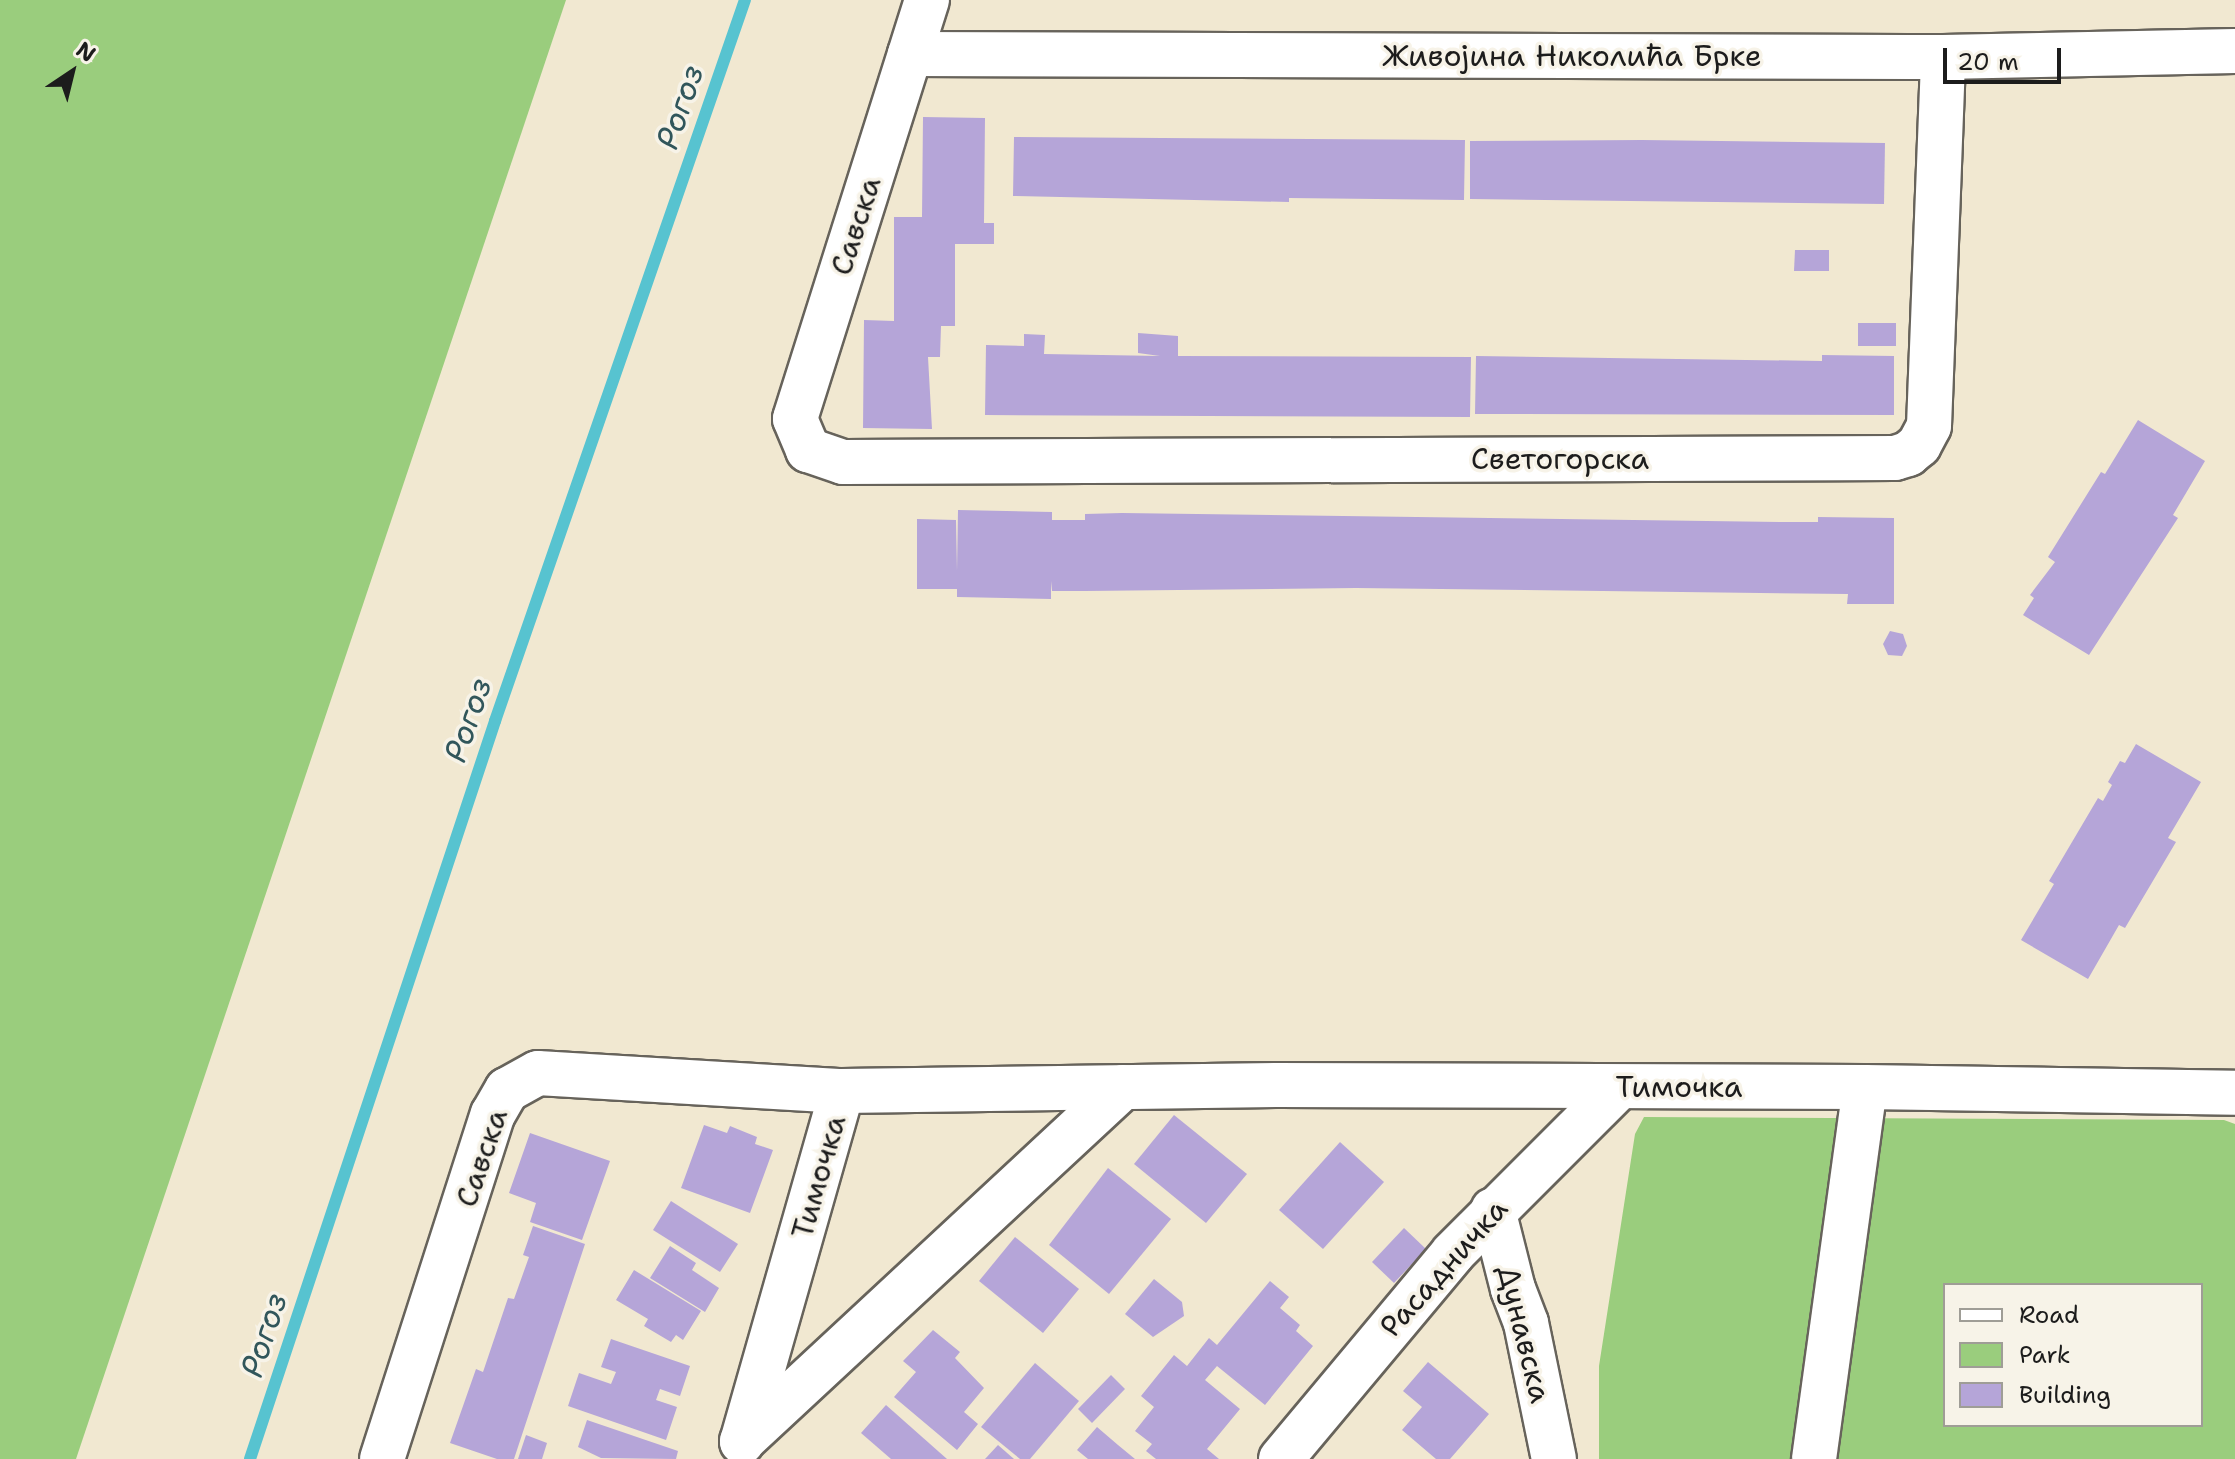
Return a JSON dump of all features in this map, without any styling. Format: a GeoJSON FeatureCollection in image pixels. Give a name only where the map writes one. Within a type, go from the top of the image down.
{"type":"FeatureCollection","features":[{"type":"Feature","properties":{"kind":"street","name":"Савска"},"geometry":{"type":"LineString","coordinates":[[808,450],[795,419],[927,0]]}},
{"type":"Feature","properties":{"kind":"street","name":"Живојина Николића Брке"},"geometry":{"type":"LineString","coordinates":[[910,54],[1943,57],[2235,51]]}},
{"type":"Feature","properties":{"kind":"street","name":"Светогорска"},"geometry":{"type":"LineString","coordinates":[[808,450],[843,462],[1895,458],[1908,454],[1919,445],[1929,426],[1943,57]]}},
{"type":"Feature","properties":{"kind":"street","name":"Савска"},"geometry":{"type":"LineString","coordinates":[[382,1459],[493,1114],[507,1090],[538,1073],[842,1091]]}},
{"type":"Feature","properties":{"kind":"street","name":"Тимочка"},"geometry":{"type":"LineString","coordinates":[[739,1450],[1123,1087]]}},
{"type":"Feature","properties":{"kind":"street","name":"Тимочка"},"geometry":{"type":"LineString","coordinates":[[739,1450],[842,1091],[1123,1087],[1865,1087],[2235,1093]]}},
{"type":"Feature","properties":{"kind":"street"},"geometry":{"type":"LineString","coordinates":[[1814,1459],[1865,1087]]}},
{"type":"Feature","properties":{"kind":"street","name":"Расадничка"},"geometry":{"type":"LineString","coordinates":[[1281,1459],[1453,1253],[1618,1088]]}},
{"type":"Feature","properties":{"kind":"street","name":"Дунавска"},"geometry":{"type":"LineString","coordinates":[[1493,1210],[1513,1289],[1526,1323],[1554,1459]]}},
{"type":"Feature","properties":{"kind":"green space"},"geometry":{"type":"Polygon","coordinates":[[[0,0],[566,0],[76,1459],[0,1459],[0,0]]]}},
{"type":"Feature","properties":{"kind":"green space"},"geometry":{"type":"Polygon","coordinates":[[[1644,1117],[2224,1120],[2235,1124],[2235,1459],[1599,1459],[1599,1366],[1635,1134],[1644,1117]]]}},
{"type":"Feature","properties":{"kind":"building"},"geometry":{"type":"Polygon","coordinates":[[[923,117],[985,118],[984,223],[994,223],[994,244],[955,244],[955,326],[941,326],[940,357],[928,357],[932,429],[863,428],[864,320],[894,321],[894,217],[922,217],[923,117]]]}},
{"type":"Feature","properties":{"kind":"building"},"geometry":{"type":"Polygon","coordinates":[[[1014,137],[1465,140],[1464,200],[1289,198],[1289,202],[1013,196],[1014,137]]]}},
{"type":"Feature","properties":{"kind":"building"},"geometry":{"type":"Polygon","coordinates":[[[1470,141],[1885,143],[1884,204],[1470,199],[1470,141]]]}},
{"type":"Feature","properties":{"kind":"building"},"geometry":{"type":"Polygon","coordinates":[[[1795,250],[1829,250],[1829,271],[1794,271],[1795,250]]]}},
{"type":"Feature","properties":{"kind":"building"},"geometry":{"type":"Polygon","coordinates":[[[1858,323],[1896,323],[1896,346],[1858,346],[1858,323]]]}},
{"type":"Feature","properties":{"kind":"building"},"geometry":{"type":"Polygon","coordinates":[[[1138,333],[1178,336],[1178,356],[1471,357],[1470,417],[985,415],[986,345],[1024,346],[1024,334],[1045,335],[1044,354],[1160,356],[1138,353],[1138,333]]]}},
{"type":"Feature","properties":{"kind":"building"},"geometry":{"type":"Polygon","coordinates":[[[1822,355],[1894,356],[1894,415],[1475,414],[1476,356],[1822,361],[1822,355]]]}},
{"type":"Feature","properties":{"kind":"building"},"geometry":{"type":"Polygon","coordinates":[[[2138,420],[2205,461],[2173,515],[2178,518],[2089,655],[2023,615],[2034,598],[2030,595],[2055,562],[2048,557],[2138,420]]]}},
{"type":"Feature","properties":{"kind":"building"},"geometry":{"type":"Polygon","coordinates":[[[958,510],[1052,512],[1052,520],[1085,520],[1085,514],[1122,513],[1781,522],[1818,522],[1818,517],[1894,518],[1894,604],[1847,604],[1848,594],[1356,588],[1052,591],[1051,581],[1051,599],[957,597],[957,589],[917,589],[917,519],[956,520],[957,571],[958,510]]]}},
{"type":"Feature","properties":{"kind":"building"},"geometry":{"type":"Polygon","coordinates":[[[1890,631],[1903,634],[1907,646],[1902,656],[1888,655],[1883,644],[1890,631]]]}},
{"type":"Feature","properties":{"kind":"building"},"geometry":{"type":"Polygon","coordinates":[[[2136,744],[2201,782],[2168,838],[2176,842],[2125,928],[2119,925],[2088,979],[2021,940],[2054,884],[2049,881],[2098,798],[2103,801],[2112,785],[2108,782],[2120,761],[2125,763],[2136,744]]]}},
{"type":"Feature","properties":{"kind":"building"},"geometry":{"type":"Polygon","coordinates":[[[1174,1115],[1247,1174],[1206,1223],[1134,1164],[1174,1115]]]}},
{"type":"Feature","properties":{"kind":"building"},"geometry":{"type":"Polygon","coordinates":[[[704,1125],[727,1133],[730,1126],[757,1137],[755,1144],[773,1150],[750,1213],[681,1188],[704,1125]]]}},
{"type":"Feature","properties":{"kind":"building"},"geometry":{"type":"Polygon","coordinates":[[[530,1133],[610,1161],[582,1240],[530,1222],[536,1203],[509,1193],[530,1133]]]}},
{"type":"Feature","properties":{"kind":"building"},"geometry":{"type":"Polygon","coordinates":[[[1340,1142],[1384,1182],[1323,1249],[1279,1210],[1340,1142]]]}},
{"type":"Feature","properties":{"kind":"building"},"geometry":{"type":"Polygon","coordinates":[[[1108,1168],[1171,1219],[1109,1294],[1049,1245],[1108,1168]]]}},
{"type":"Feature","properties":{"kind":"building"},"geometry":{"type":"Polygon","coordinates":[[[671,1201],[738,1244],[720,1272],[653,1230],[671,1201]]]}},
{"type":"Feature","properties":{"kind":"building"},"geometry":{"type":"Polygon","coordinates":[[[533,1226],[585,1244],[514,1459],[497,1459],[450,1443],[476,1369],[483,1372],[508,1298],[514,1299],[529,1257],[523,1255],[533,1226]]]}},
{"type":"Feature","properties":{"kind":"building"},"geometry":{"type":"Polygon","coordinates":[[[1404,1228],[1426,1249],[1394,1283],[1372,1262],[1404,1228]]]}},
{"type":"Feature","properties":{"kind":"building"},"geometry":{"type":"Polygon","coordinates":[[[1015,1237],[1079,1289],[1043,1333],[979,1281],[1015,1237]]]}},
{"type":"Feature","properties":{"kind":"building"},"geometry":{"type":"Polygon","coordinates":[[[670,1246],[696,1263],[692,1270],[719,1288],[705,1312],[650,1278],[670,1246]]]}},
{"type":"Feature","properties":{"kind":"building"},"geometry":{"type":"Polygon","coordinates":[[[634,1270],[701,1311],[683,1340],[676,1335],[671,1342],[644,1326],[648,1319],[616,1300],[634,1270]]]}},
{"type":"Feature","properties":{"kind":"building"},"geometry":{"type":"Polygon","coordinates":[[[1154,1279],[1182,1302],[1184,1316],[1153,1337],[1125,1314],[1154,1279]]]}},
{"type":"Feature","properties":{"kind":"building"},"geometry":{"type":"Polygon","coordinates":[[[1270,1281],[1289,1297],[1280,1308],[1300,1325],[1296,1331],[1313,1346],[1265,1405],[1217,1366],[1205,1380],[1240,1409],[1207,1449],[1219,1459],[1156,1459],[1146,1451],[1152,1444],[1135,1431],[1154,1407],[1141,1396],[1174,1355],[1187,1366],[1209,1338],[1217,1345],[1270,1281]]]}},
{"type":"Feature","properties":{"kind":"building"},"geometry":{"type":"Polygon","coordinates":[[[933,1330],[960,1352],[955,1358],[984,1388],[964,1412],[978,1424],[957,1450],[894,1397],[916,1372],[903,1361],[933,1330]]]}},
{"type":"Feature","properties":{"kind":"building"},"geometry":{"type":"Polygon","coordinates":[[[611,1339],[690,1366],[680,1396],[660,1389],[656,1400],[677,1407],[666,1440],[568,1406],[579,1373],[611,1384],[616,1372],[601,1367],[611,1339]]]}},
{"type":"Feature","properties":{"kind":"building"},"geometry":{"type":"Polygon","coordinates":[[[1428,1362],[1489,1414],[1450,1459],[1436,1459],[1402,1430],[1422,1407],[1403,1391],[1428,1362]]]}},
{"type":"Feature","properties":{"kind":"building"},"geometry":{"type":"Polygon","coordinates":[[[1035,1363],[1079,1401],[1030,1459],[1020,1459],[981,1427],[1035,1363]]]}},
{"type":"Feature","properties":{"kind":"building"},"geometry":{"type":"Polygon","coordinates":[[[1111,1375],[1125,1389],[1092,1423],[1078,1409],[1111,1375]]]}},
{"type":"Feature","properties":{"kind":"building"},"geometry":{"type":"Polygon","coordinates":[[[886,1405],[947,1459],[891,1459],[861,1433],[886,1405]]]}},
{"type":"Feature","properties":{"kind":"building"},"geometry":{"type":"Polygon","coordinates":[[[587,1420],[678,1451],[676,1459],[601,1458],[578,1447],[587,1420]]]}},
{"type":"Feature","properties":{"kind":"building"},"geometry":{"type":"Polygon","coordinates":[[[1097,1427],[1135,1459],[1088,1459],[1077,1450],[1097,1427]]]}},
{"type":"Feature","properties":{"kind":"building"},"geometry":{"type":"Polygon","coordinates":[[[526,1435],[547,1443],[542,1459],[518,1459],[526,1435]]]}},
{"type":"Feature","properties":{"kind":"building"},"geometry":{"type":"Polygon","coordinates":[[[998,1445],[1014,1459],[985,1459],[998,1445]]]}},
{"type":"Feature","properties":{"kind":"waterway","name":"Рогоз"},"geometry":{"type":"LineString","coordinates":[[250,1459],[495,721],[745,0]]}}]}
